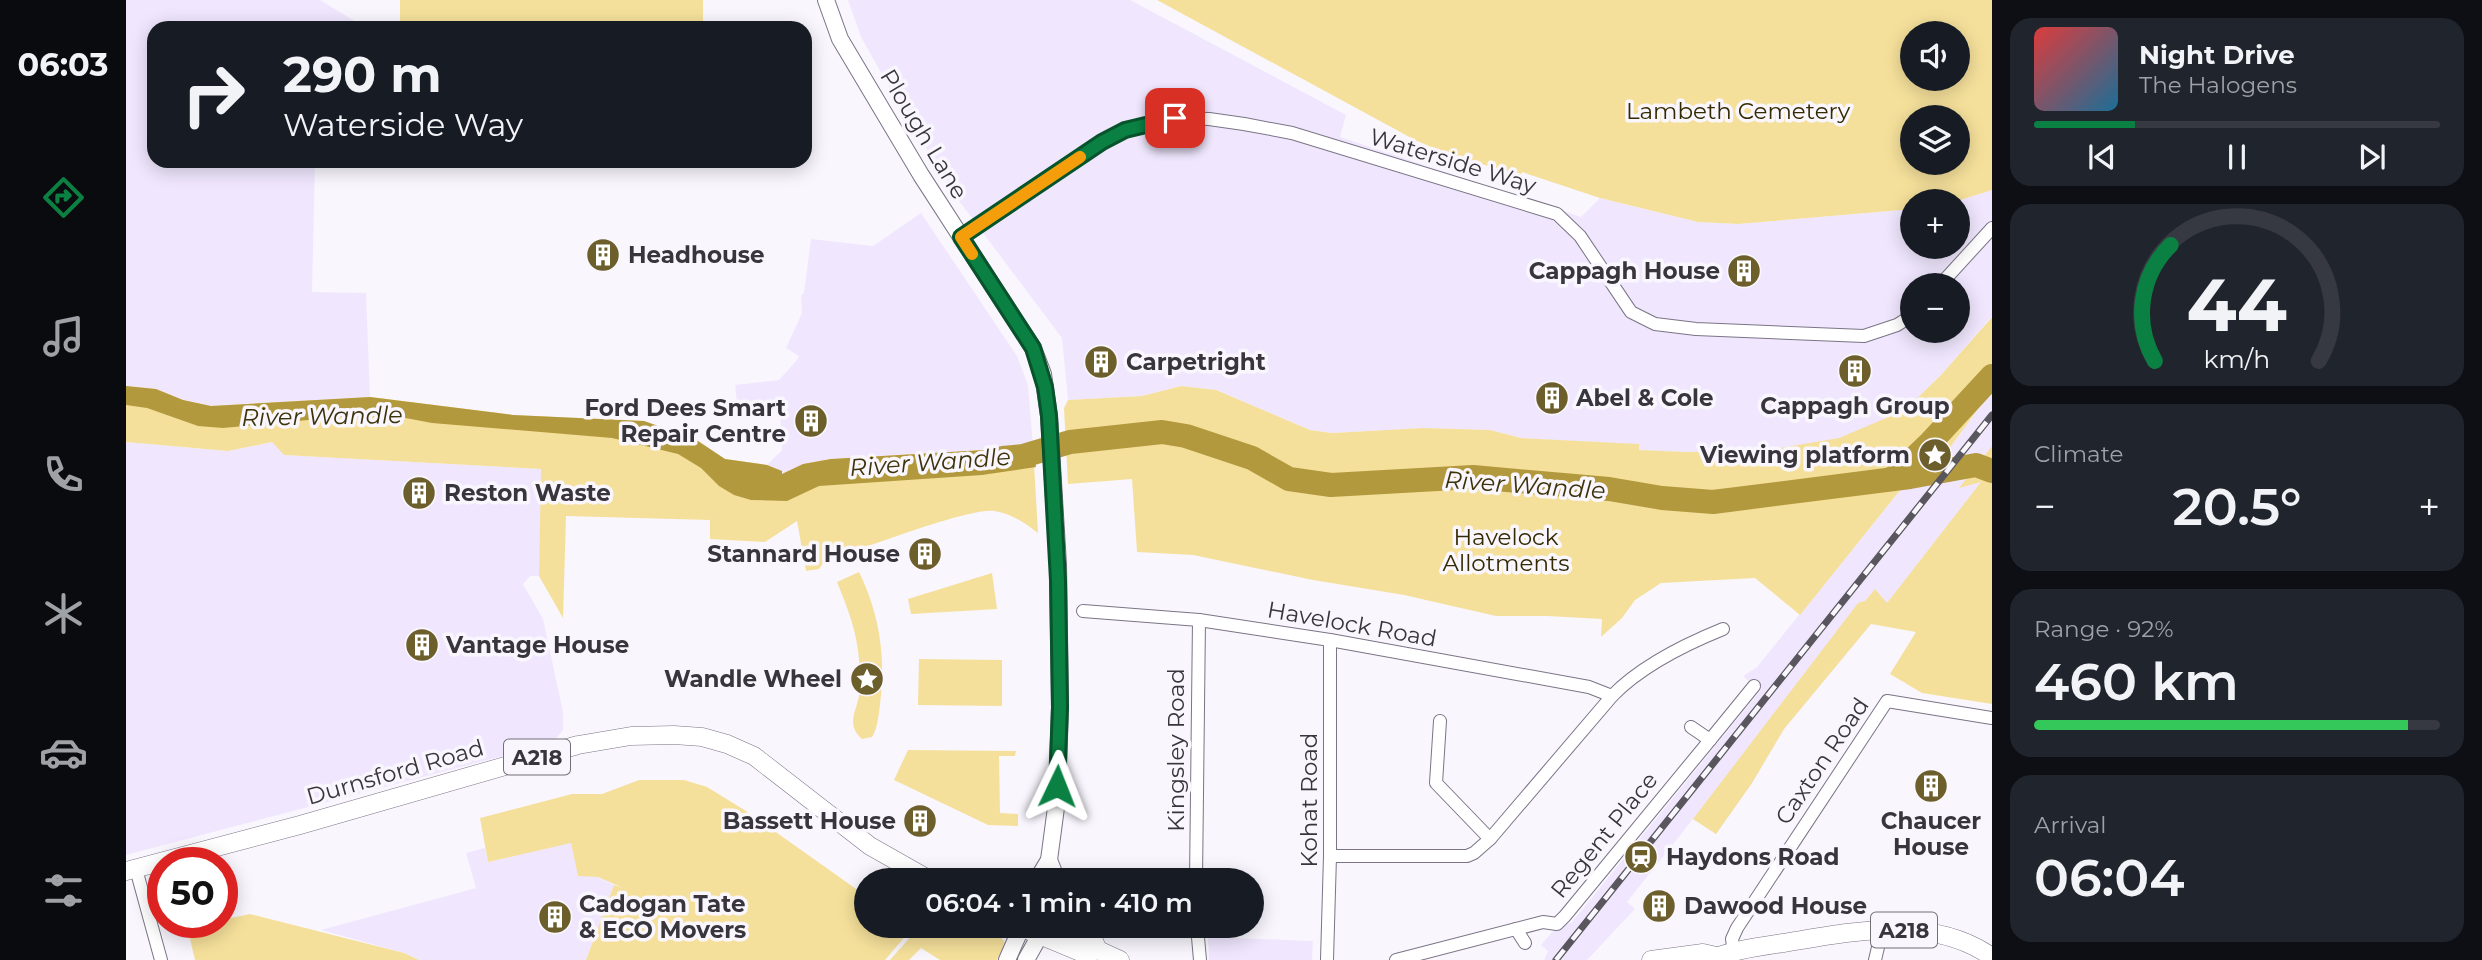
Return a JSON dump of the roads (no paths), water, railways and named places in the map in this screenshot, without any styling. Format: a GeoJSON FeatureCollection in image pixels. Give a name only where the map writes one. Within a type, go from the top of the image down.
{"type":"FeatureCollection","features":[{"type":"Feature","properties":{"kind":"main road","name":"Plough Lane"},"geometry":{"type":"LineString","coordinates":[[826,0],[840,39],[961,237],[1033,348],[1042,374],[1050,425],[1058,580],[1060,707],[1056,800],[1049,860],[1044,868]]}},
{"type":"Feature","properties":{"kind":"main road","name":"Durnsford Road"},"geometry":{"type":"LineString","coordinates":[[131,870],[300,825],[578,745],[631,736],[674,735],[702,737],[754,756],[870,846],[909,868]]}},
{"type":"Feature","properties":{"kind":"main road","name":"Plough Lane"},"geometry":{"type":"LineString","coordinates":[[1049,860],[1052,868]]}},
{"type":"Feature","properties":{"kind":"main road","name":"A218"},"geometry":{"type":"LineString","coordinates":[[1660,959],[1703,953],[1720,956],[1853,932],[1882,930],[1912,931],[1956,939],[1992,957]]}},
{"type":"Feature","properties":{"kind":"main road"},"geometry":{"type":"LineString","coordinates":[[1007,960],[1016,938]]}},
{"type":"Feature","properties":{"kind":"main road"},"geometry":{"type":"LineString","coordinates":[[1026,960],[1039,938]]}},
{"type":"Feature","properties":{"kind":"main road"},"geometry":{"type":"LineString","coordinates":[[1056,938],[1085,954],[1098,950]]}},
{"type":"Feature","properties":{"kind":"main road"},"geometry":{"type":"LineString","coordinates":[[1091,938],[1098,950],[1119,960]]}},
{"type":"Feature","properties":{"kind":"street","name":"Waterside Way"},"geometry":{"type":"LineString","coordinates":[[961,237],[1102,142],[1125,130],[1175,118],[1209,119],[1292,133],[1557,214],[1580,236],[1630,312],[1655,324],[1696,329],[1864,336],[1900,323]]}},
{"type":"Feature","properties":{"kind":"street"},"geometry":{"type":"LineString","coordinates":[[1951,273],[1992,228]]}},
{"type":"Feature","properties":{"kind":"street","name":"Havelock Road"},"geometry":{"type":"LineString","coordinates":[[1083,611],[1199,620],[1329,640],[1589,687],[1612,696]]}},
{"type":"Feature","properties":{"kind":"street","name":"Kingsley Road"},"geometry":{"type":"LineString","coordinates":[[1196,868],[1199,620]]}},
{"type":"Feature","properties":{"kind":"street"},"geometry":{"type":"LineString","coordinates":[[1331,856],[1467,856],[1474,853],[1490,839],[1621,686],[1687,644],[1723,629]]}},
{"type":"Feature","properties":{"kind":"street","name":"Kohat Road"},"geometry":{"type":"LineString","coordinates":[[1327,960],[1331,856],[1329,640]]}},
{"type":"Feature","properties":{"kind":"street","name":"Regent Place"},"geometry":{"type":"LineString","coordinates":[[1396,960],[1542,922],[1557,924],[1755,686]]}},
{"type":"Feature","properties":{"kind":"street","name":"Caxton Road"},"geometry":{"type":"LineString","coordinates":[[1720,956],[1887,701],[1992,718]]}},
{"type":"Feature","properties":{"kind":"street"},"geometry":{"type":"LineString","coordinates":[[1440,721],[1436,783],[1490,839]]}},
{"type":"Feature","properties":{"kind":"street"},"geometry":{"type":"LineString","coordinates":[[1691,727],[1710,740]]}},
{"type":"Feature","properties":{"kind":"street"},"geometry":{"type":"LineString","coordinates":[[131,870],[161,960]]}},
{"type":"Feature","properties":{"kind":"street"},"geometry":{"type":"LineString","coordinates":[[1516,929],[1525,943]]}},
{"type":"Feature","properties":{"kind":"street"},"geometry":{"type":"LineString","coordinates":[[1875,960],[1882,930]]}},
{"type":"Feature","properties":{"kind":"street"},"geometry":{"type":"LineString","coordinates":[[1198,938],[1200,960]]}},
{"type":"Feature","properties":{"kind":"water"},"geometry":{"type":"Polygon","coordinates":[[[126,386],[156,389],[183,400],[211,406],[370,397],[513,415],[644,421],[695,439],[725,459],[767,465],[782,471],[782,474],[803,464],[831,459],[1033,447],[1036,467],[982,475],[819,486],[787,501],[751,500],[734,495],[719,486],[701,468],[678,454],[612,438],[432,423],[395,416],[341,417],[223,428],[198,426],[147,408],[126,405],[126,386]]]}},
{"type":"Feature","properties":{"kind":"waterway"},"geometry":{"type":"LineString","coordinates":[[1892,479],[1930,443],[1992,376]]}},
{"type":"Feature","properties":{"kind":"waterway","name":"River Wandle"},"geometry":{"type":"LineString","coordinates":[[1003,458],[1023,456],[1070,442],[1162,432],[1186,436],[1252,458],[1289,479],[1331,485],[1473,477],[1609,489],[1662,498],[1713,502],[1910,477],[1976,465],[1992,471]]}},
{"type":"Feature","properties":{"kind":"railway"},"geometry":{"type":"LineString","coordinates":[[1556,960],[1992,415]]}},
{"type":"Feature","properties":{"kind":"place","name":"Headhouse"},"geometry":{"type":"Point","coordinates":[603,255]}},
{"type":"Feature","properties":{"kind":"place","name":"Cappagh House"},"geometry":{"type":"Point","coordinates":[1744,271]}},
{"type":"Feature","properties":{"kind":"place","name":"Carpetright"},"geometry":{"type":"Point","coordinates":[1101,362]}},
{"type":"Feature","properties":{"kind":"place","name":"Cappagh Group"},"geometry":{"type":"Point","coordinates":[1855,371]}},
{"type":"Feature","properties":{"kind":"place","name":"Abel & Cole"},"geometry":{"type":"Point","coordinates":[1552,398]}},
{"type":"Feature","properties":{"kind":"place","name":"Ford Dees Smart Repair Centre"},"geometry":{"type":"Point","coordinates":[811,421]}},
{"type":"Feature","properties":{"kind":"place","name":"Viewing platform"},"geometry":{"type":"Point","coordinates":[1935,455]}},
{"type":"Feature","properties":{"kind":"place","name":"Reston Waste"},"geometry":{"type":"Point","coordinates":[419,493]}},
{"type":"Feature","properties":{"kind":"place","name":"Stannard House"},"geometry":{"type":"Point","coordinates":[925,554]}},
{"type":"Feature","properties":{"kind":"place","name":"Vantage House"},"geometry":{"type":"Point","coordinates":[422,645]}},
{"type":"Feature","properties":{"kind":"place","name":"Wandle Wheel"},"geometry":{"type":"Point","coordinates":[867,679]}},
{"type":"Feature","properties":{"kind":"place","name":"Chaucer House"},"geometry":{"type":"Point","coordinates":[1931,786]}},
{"type":"Feature","properties":{"kind":"place","name":"Bassett House"},"geometry":{"type":"Point","coordinates":[920,821]}},
{"type":"Feature","properties":{"kind":"place","name":"Haydons Road"},"geometry":{"type":"Point","coordinates":[1641,857]}},
{"type":"Feature","properties":{"kind":"place","name":"Dawood House"},"geometry":{"type":"Point","coordinates":[1659,906]}},
{"type":"Feature","properties":{"kind":"place","name":"Cadogan Tate & ECO Movers"},"geometry":{"type":"Point","coordinates":[555,917]}},
{"type":"Feature","properties":{"kind":"park label","name":"Lambeth Cemetery"},"geometry":{"type":"Point","coordinates":[1738,111]}},
{"type":"Feature","properties":{"kind":"park label","name":"Havelock Allotments"},"geometry":{"type":"Point","coordinates":[1506,550]}}]}
